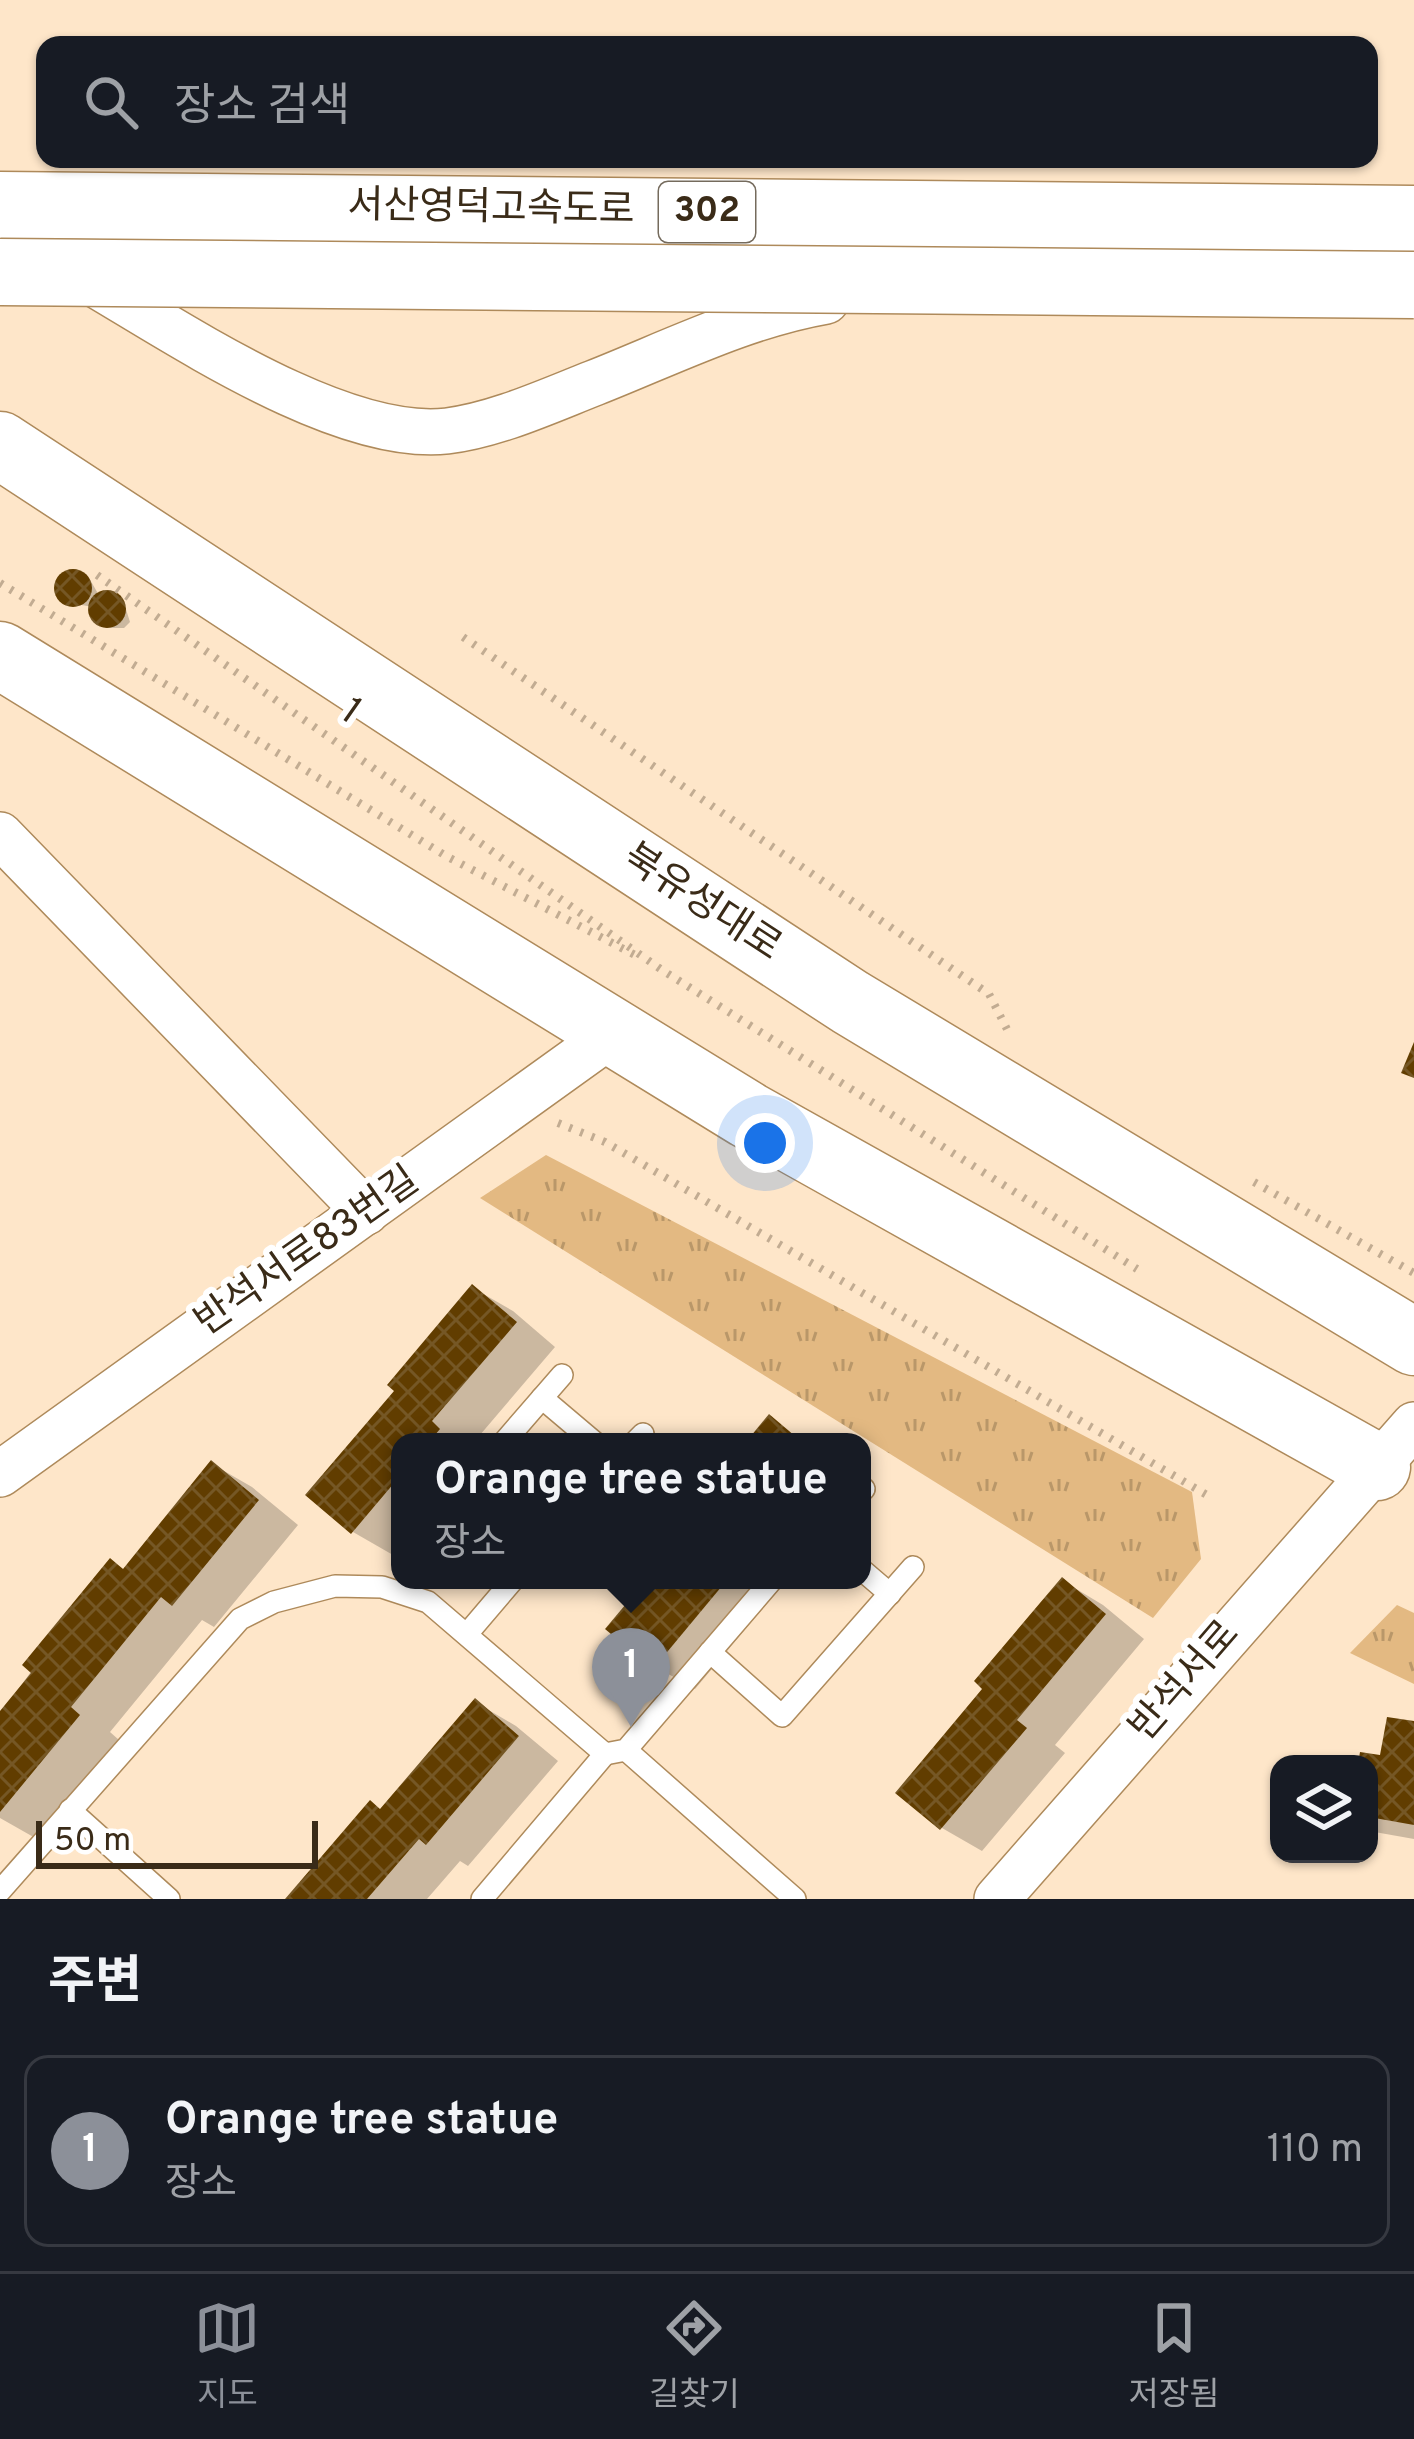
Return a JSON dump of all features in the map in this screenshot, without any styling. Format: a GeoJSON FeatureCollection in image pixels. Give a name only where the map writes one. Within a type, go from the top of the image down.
{"type":"FeatureCollection","features":[{"type":"Feature","properties":{"kind":"highway","name":"서산영덕고속도로"},"geometry":{"type":"LineString","coordinates":[[0,205],[1414,219]]}},
{"type":"Feature","properties":{"kind":"highway","name":"서산영덕고속도로"},"geometry":{"type":"LineString","coordinates":[[0,272],[1414,286]]}},
{"type":"Feature","properties":{"kind":"highway","name":"북유성대로"},"geometry":{"type":"LineString","coordinates":[[0,445],[850,1002],[1414,1342]]}},
{"type":"Feature","properties":{"kind":"highway"},"geometry":{"type":"LineString","coordinates":[[0,655],[748,1114],[1396,1446]]}},
{"type":"Feature","properties":{"kind":"street"},"geometry":{"type":"LineString","coordinates":[[0,230],[294,394],[361,420],[446,431],[573,392],[775,310],[826,301],[1414,298]]}},
{"type":"Feature","properties":{"kind":"street"},"geometry":{"type":"LineString","coordinates":[[0,835],[365,1212]]}},
{"type":"Feature","properties":{"kind":"street","name":"반석서로83번길"},"geometry":{"type":"LineString","coordinates":[[0,1474],[615,1032]]}},
{"type":"Feature","properties":{"kind":"street","name":"반석서로"},"geometry":{"type":"LineString","coordinates":[[997,1899],[1396,1446]]}},
{"type":"Feature","properties":{"kind":"lane"},"geometry":{"type":"LineString","coordinates":[[512,1433],[562,1375]]}},
{"type":"Feature","properties":{"kind":"lane"},"geometry":{"type":"LineString","coordinates":[[542,1398],[583,1433]]}},
{"type":"Feature","properties":{"kind":"lane"},"geometry":{"type":"LineString","coordinates":[[710,1652],[782,1716],[914,1567]]}},
{"type":"Feature","properties":{"kind":"lane"},"geometry":{"type":"LineString","coordinates":[[871,1578],[890,1594]]}},
{"type":"Feature","properties":{"kind":"lane"},"geometry":{"type":"LineString","coordinates":[[4,1878],[239,1619],[274,1602],[335,1586],[382,1587],[428,1602],[795,1899]]}},
{"type":"Feature","properties":{"kind":"lane"},"geometry":{"type":"LineString","coordinates":[[467,1634],[505,1589]]}},
{"type":"Feature","properties":{"kind":"lane"},"geometry":{"type":"LineString","coordinates":[[482,1899],[764,1589]]}},
{"type":"Feature","properties":{"kind":"lane"},"geometry":{"type":"LineString","coordinates":[[70,1810],[169,1899]]}},
{"type":"Feature","properties":{"kind":"path","name":"1"},"geometry":{"type":"LineString","coordinates":[[94,573],[662,970],[1141,1272]]}},
{"type":"Feature","properties":{"kind":"path","name":"1"},"geometry":{"type":"LineString","coordinates":[[0,583],[446,856],[662,970]]}},
{"type":"Feature","properties":{"kind":"path"},"geometry":{"type":"LineString","coordinates":[[463,638],[989,994],[1015,1044]]}},
{"type":"Feature","properties":{"kind":"path"},"geometry":{"type":"LineString","coordinates":[[507,1111],[605,1142],[1212,1498]]}},
{"type":"Feature","properties":{"kind":"path"},"geometry":{"type":"LineString","coordinates":[[1249,1180],[1414,1274]]}},
{"type":"Feature","properties":{"kind":"green space"},"geometry":{"type":"Polygon","coordinates":[[[546,1155],[1192,1492],[1201,1559],[1153,1618],[871,1442],[871,1433],[857,1433],[480,1198],[546,1155]]]}},
{"type":"Feature","properties":{"kind":"green space"},"geometry":{"type":"Polygon","coordinates":[[[1397,1605],[1414,1613],[1414,1684],[1350,1653],[1397,1605]]]}},
{"type":"Feature","properties":{"kind":"building"},"geometry":{"type":"Polygon","coordinates":[[[73,569],[86,575],[92,588],[86,601],[73,607],[60,601],[54,588],[60,575],[73,569]]]}},
{"type":"Feature","properties":{"kind":"building"},"geometry":{"type":"Polygon","coordinates":[[[107,590],[120,596],[126,609],[120,622],[107,628],[94,622],[88,609],[94,596],[107,590]]]}},
{"type":"Feature","properties":{"kind":"building"},"geometry":{"type":"Polygon","coordinates":[[[1414,1042],[1414,1078],[1401,1073],[1414,1042]]]}},
{"type":"Feature","properties":{"kind":"building"},"geometry":{"type":"Polygon","coordinates":[[[472,1284],[517,1322],[432,1421],[440,1429],[437,1433],[391,1433],[391,1487],[351,1534],[305,1495],[394,1391],[387,1385],[472,1284]]]}},
{"type":"Feature","properties":{"kind":"building"},"geometry":{"type":"Polygon","coordinates":[[[769,1414],[791,1433],[753,1433],[769,1414]]]}},
{"type":"Feature","properties":{"kind":"building"},"geometry":{"type":"Polygon","coordinates":[[[211,1460],[259,1500],[172,1606],[161,1597],[71,1707],[80,1715],[0,1812],[0,1711],[31,1673],[22,1665],[110,1558],[123,1569],[211,1460]]]}},
{"type":"Feature","properties":{"kind":"building"},"geometry":{"type":"Polygon","coordinates":[[[1062,1577],[1106,1614],[1017,1720],[1027,1728],[940,1830],[895,1793],[982,1689],[974,1681],[1062,1577]]]}},
{"type":"Feature","properties":{"kind":"building"},"geometry":{"type":"Polygon","coordinates":[[[638,1589],[720,1589],[653,1669],[605,1629],[638,1589]]]}},
{"type":"Feature","properties":{"kind":"building"},"geometry":{"type":"Polygon","coordinates":[[[475,1698],[519,1736],[426,1845],[419,1839],[367,1899],[285,1899],[370,1800],[380,1809],[475,1698]]]}},
{"type":"Feature","properties":{"kind":"building"},"geometry":{"type":"Polygon","coordinates":[[[1387,1717],[1414,1721],[1414,1825],[1378,1819],[1378,1755],[1360,1755],[1360,1752],[1380,1755],[1387,1717]]]}},
{"type":"Feature","properties":{"kind":"place","name":"Orange tree statue"},"geometry":{"type":"Point","coordinates":[631,1727]}}]}
